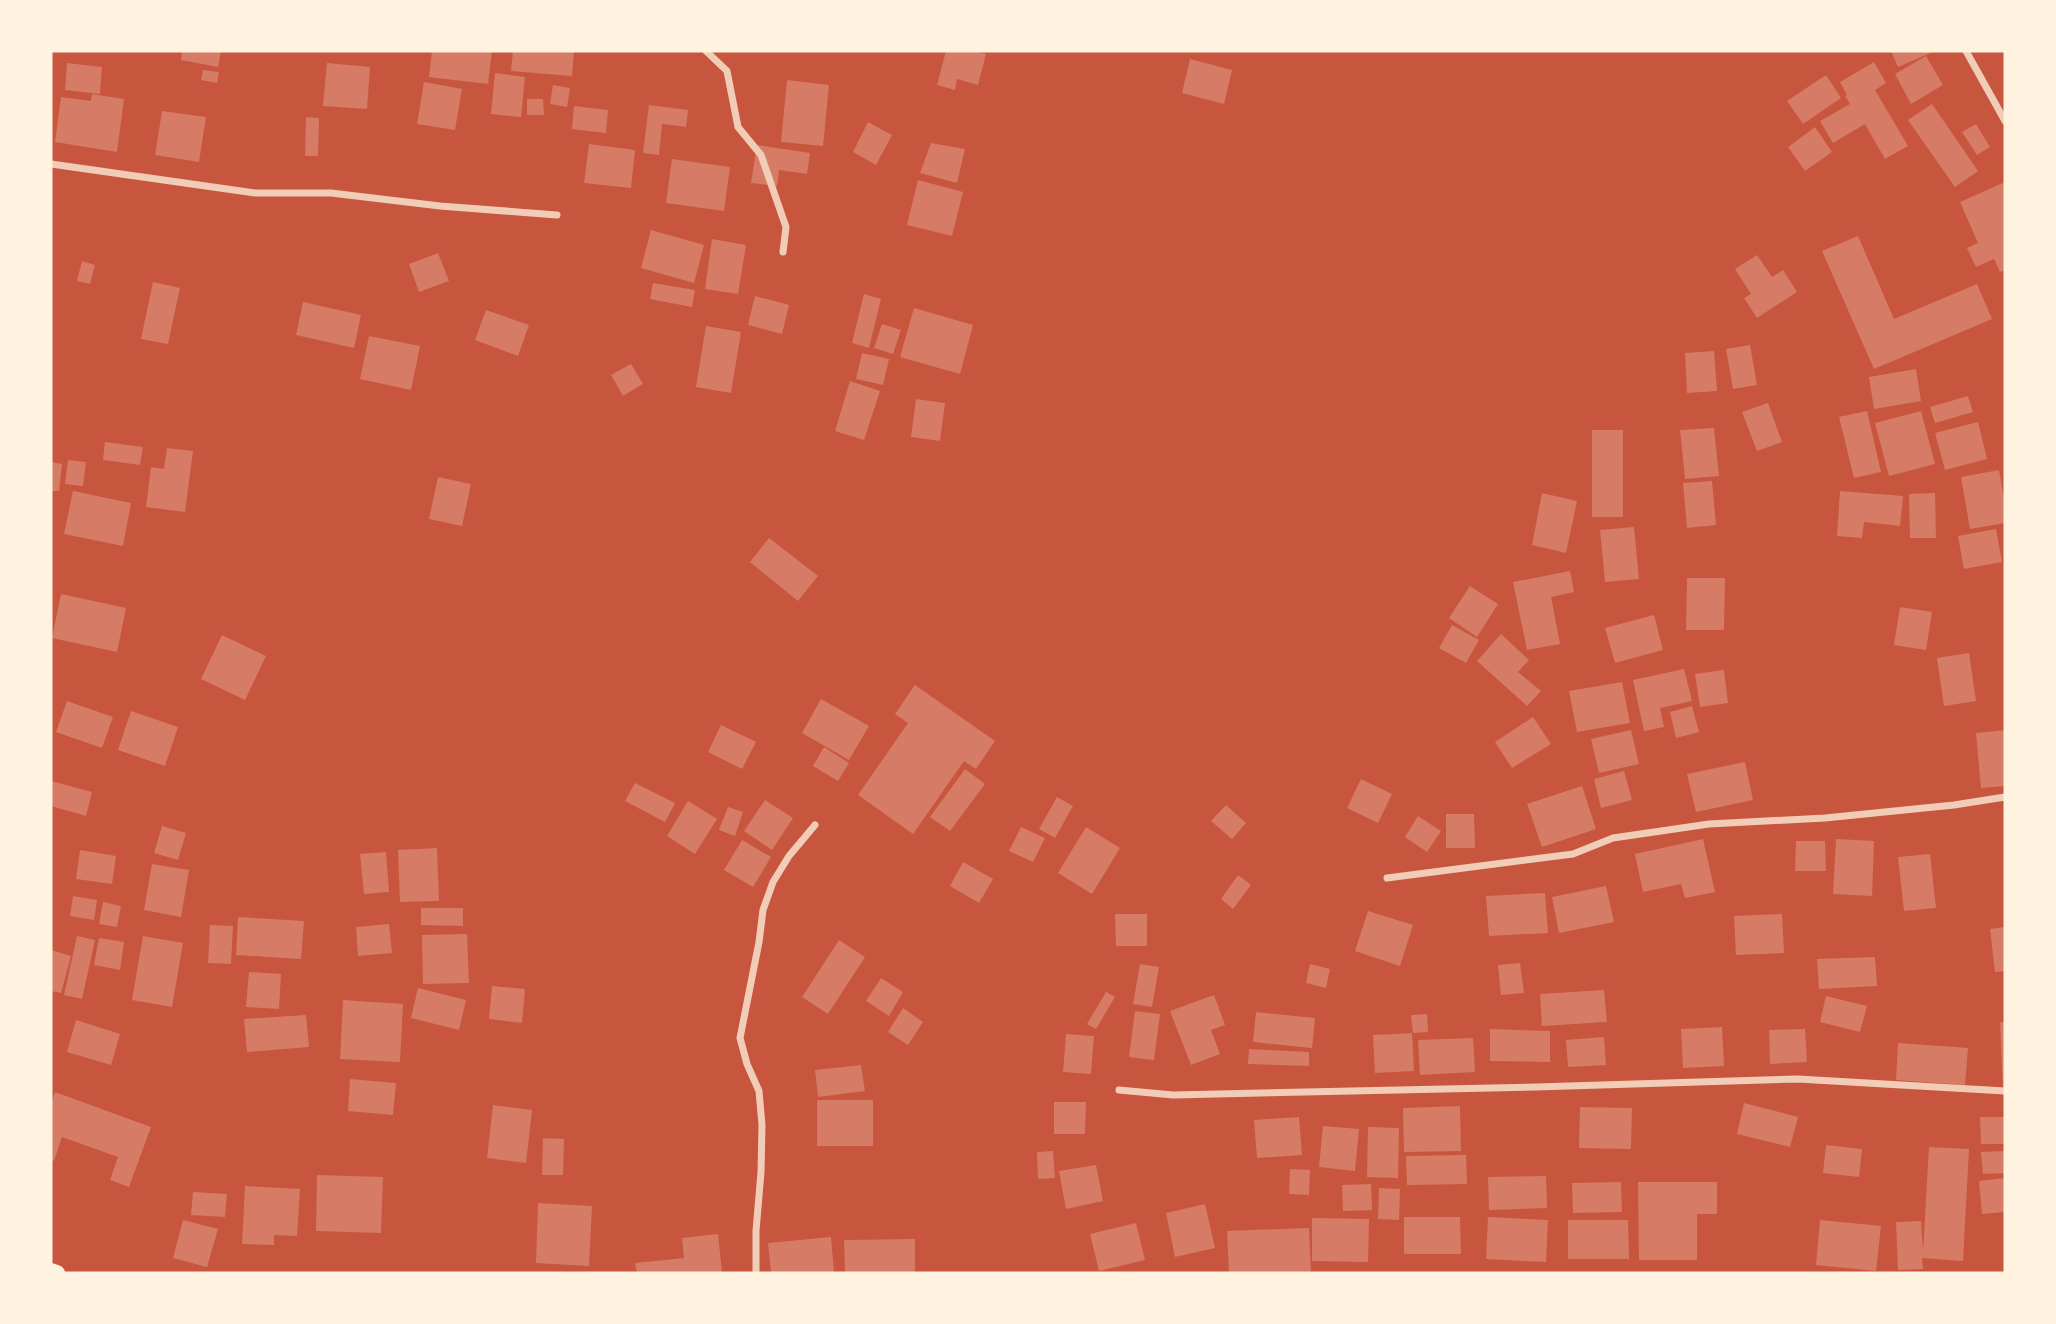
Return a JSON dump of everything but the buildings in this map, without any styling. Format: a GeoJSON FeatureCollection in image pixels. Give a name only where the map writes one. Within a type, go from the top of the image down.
{"type":"FeatureCollection","features":[{"type":"Feature","properties":{"kind":"highway"},"geometry":{"type":"LineString","coordinates":[[51,1271],[57,1273]]}},
{"type":"Feature","properties":{"kind":"street"},"geometry":{"type":"LineString","coordinates":[[706,51],[727,71],[738,127],[761,155],[786,226],[783,252]]}},
{"type":"Feature","properties":{"kind":"street"},"geometry":{"type":"LineString","coordinates":[[1966,51],[2005,121]]}},
{"type":"Feature","properties":{"kind":"street"},"geometry":{"type":"LineString","coordinates":[[51,164],[255,193],[331,193],[440,206],[557,215]]}},
{"type":"Feature","properties":{"kind":"street"},"geometry":{"type":"LineString","coordinates":[[1387,878],[1573,854],[1613,838],[1709,824],[1825,818],[2005,797]]}},
{"type":"Feature","properties":{"kind":"street"},"geometry":{"type":"LineString","coordinates":[[755,1273],[762,1125],[759,1091],[747,1064],[740,1038],[763,910],[773,882],[815,825]]}},
{"type":"Feature","properties":{"kind":"street"},"geometry":{"type":"LineString","coordinates":[[1119,1090],[1173,1095],[1798,1079],[2005,1091]]}}]}
